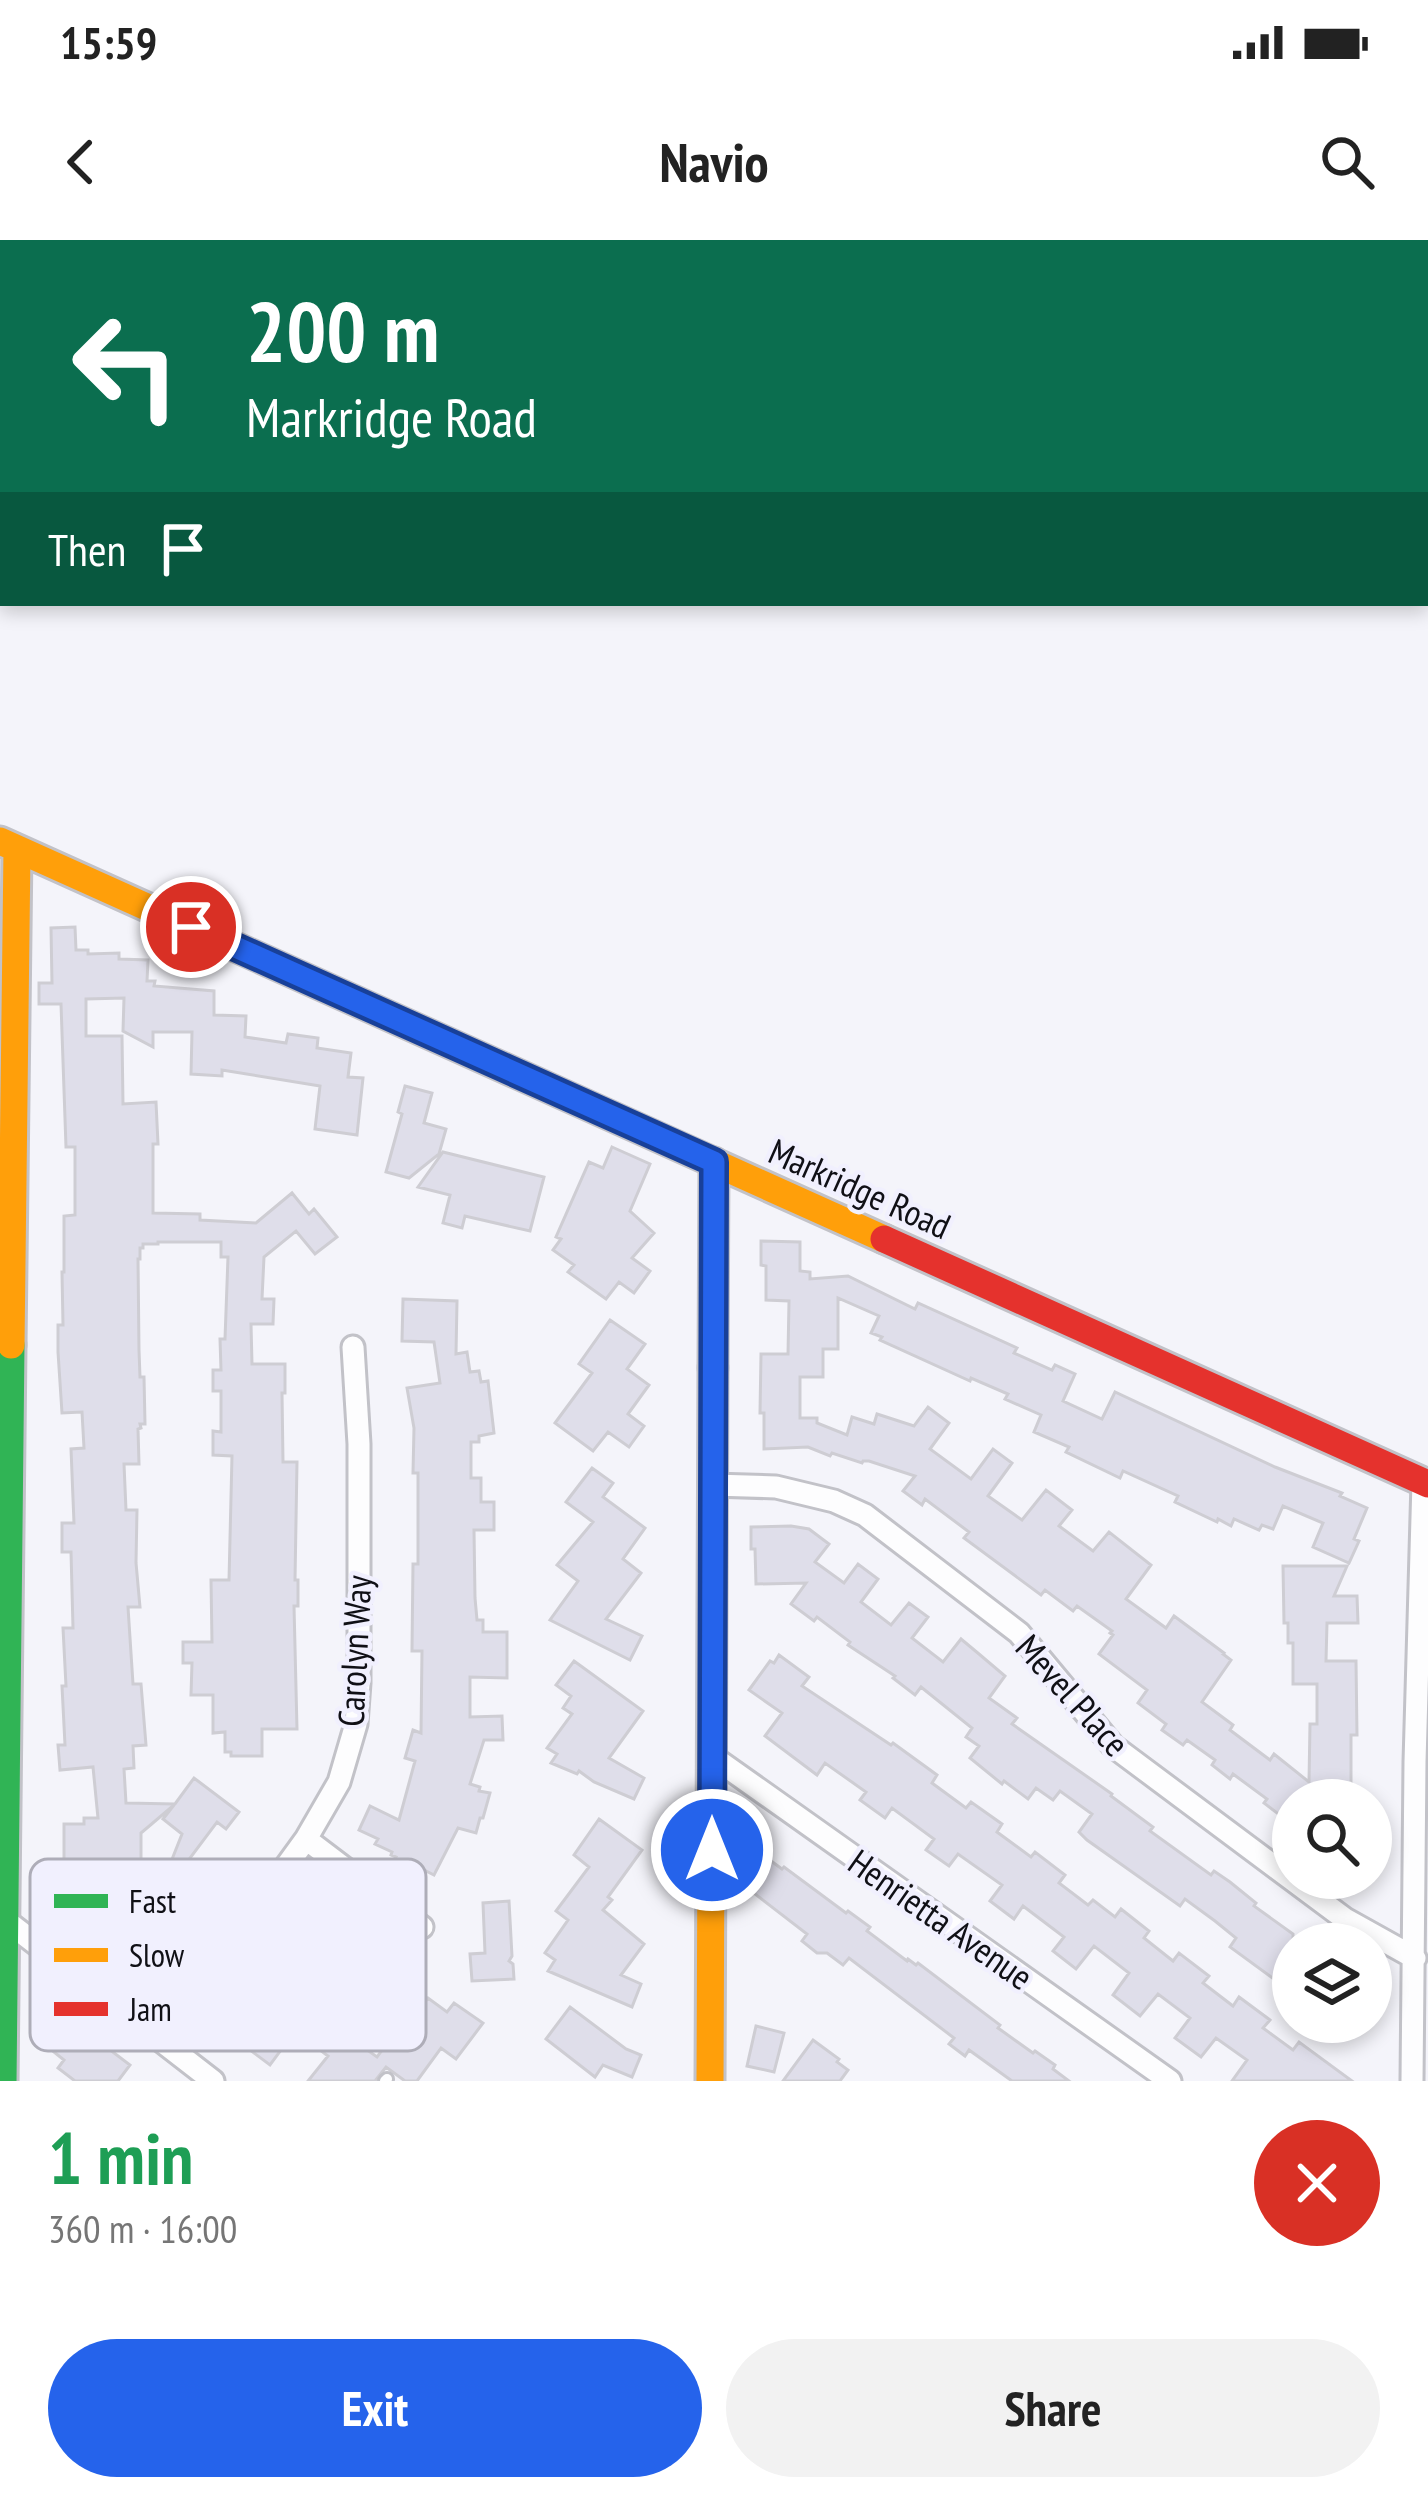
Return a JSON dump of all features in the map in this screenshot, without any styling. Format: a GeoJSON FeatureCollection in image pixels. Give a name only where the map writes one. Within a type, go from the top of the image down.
{"type":"FeatureCollection","features":[{"type":"Feature","properties":{"kind":"street","name":"Markridge Road"},"geometry":{"type":"LineString","coordinates":[[8,845],[1425,1483]]}},
{"type":"Feature","properties":{"kind":"street"},"geometry":{"type":"LineString","coordinates":[[3,2081],[8,845]]}},
{"type":"Feature","properties":{"kind":"street"},"geometry":{"type":"LineString","coordinates":[[710,2081],[714,1162]]}},
{"type":"Feature","properties":{"kind":"street","name":"Carolyn Way"},"geometry":{"type":"LineString","coordinates":[[291,1859],[340,1782],[356,1724],[359,1444],[353,1347]]}},
{"type":"Feature","properties":{"kind":"street"},"geometry":{"type":"LineString","coordinates":[[1412,2081],[1425,1483]]}},
{"type":"Feature","properties":{"kind":"street","name":"Mevel Place"},"geometry":{"type":"LineString","coordinates":[[712,1485],[776,1487],[834,1501],[865,1515],[1019,1633],[1113,1746],[1345,1919],[1414,1958]]}},
{"type":"Feature","properties":{"kind":"street","name":"Henrietta Avenue"},"geometry":{"type":"LineString","coordinates":[[712,1757],[1170,2081]]}},
{"type":"Feature","properties":{"kind":"street"},"geometry":{"type":"LineString","coordinates":[[306,1839],[332,1859]]}},
{"type":"Feature","properties":{"kind":"street"},"geometry":{"type":"LineString","coordinates":[[3,1919],[30,1940]]}},
{"type":"Feature","properties":{"kind":"street"},"geometry":{"type":"LineString","coordinates":[[174,2051],[213,2081]]}},
{"type":"Feature","properties":{"kind":"building"},"geometry":{"type":"Polygon","coordinates":[[[75,927],[76,950],[88,950],[88,954],[119,953],[119,959],[148,960],[147,981],[155,981],[154,986],[214,991],[214,1015],[246,1016],[245,1037],[286,1043],[288,1034],[318,1038],[317,1048],[351,1053],[348,1077],[363,1078],[357,1135],[315,1129],[320,1086],[222,1070],[222,1076],[191,1074],[192,1032],[153,1032],[153,1047],[123,1031],[124,998],[86,999],[86,1036],[122,1036],[123,1104],[156,1102],[153,1213],[256,1223],[292,1193],[309,1214],[314,1209],[337,1237],[315,1254],[296,1231],[264,1257],[262,1299],[274,1299],[273,1324],[251,1324],[252,1364],[285,1364],[283,1462],[297,1462],[297,1729],[262,1729],[262,1756],[225,1752],[225,1732],[213,1733],[213,1695],[191,1695],[192,1663],[183,1663],[183,1642],[212,1642],[211,1580],[229,1580],[232,1456],[213,1455],[213,1431],[221,1432],[221,1391],[213,1391],[213,1370],[221,1370],[228,1257],[221,1257],[221,1242],[158,1242],[140,1248],[139,1350],[145,1424],[138,1429],[139,1464],[124,1464],[126,1510],[137,1510],[140,1607],[128,1607],[133,1684],[141,1684],[146,1745],[133,1746],[134,1768],[124,1769],[126,1803],[175,1804],[194,1778],[239,1812],[226,1829],[217,1822],[189,1859],[172,1859],[182,1834],[163,1819],[174,1805],[141,1833],[141,1859],[64,1859],[64,1824],[98,1818],[93,1767],[60,1770],[58,1745],[65,1745],[63,1628],[73,1628],[71,1552],[62,1552],[62,1523],[74,1523],[71,1449],[84,1448],[82,1412],[62,1413],[58,1352],[58,1325],[63,1325],[64,1216],[75,1215],[75,1147],[66,1147],[61,1004],[39,1004],[39,983],[52,983],[51,928],[75,927]]]}},
{"type":"Feature","properties":{"kind":"building"},"geometry":{"type":"Polygon","coordinates":[[[405,1086],[432,1093],[424,1123],[446,1129],[439,1154],[409,1178],[386,1172],[405,1086]]]}},
{"type":"Feature","properties":{"kind":"building"},"geometry":{"type":"Polygon","coordinates":[[[612,1147],[650,1164],[630,1211],[654,1233],[632,1258],[650,1271],[634,1293],[619,1282],[606,1299],[568,1272],[574,1265],[553,1250],[589,1162],[603,1168],[612,1147]]]}},
{"type":"Feature","properties":{"kind":"building"},"geometry":{"type":"Polygon","coordinates":[[[443,1152],[544,1177],[530,1231],[465,1216],[462,1228],[443,1223],[450,1195],[418,1187],[443,1152]]]}},
{"type":"Feature","properties":{"kind":"building"},"geometry":{"type":"Polygon","coordinates":[[[761,1241],[800,1242],[800,1271],[810,1272],[810,1279],[848,1276],[915,1309],[918,1303],[1017,1348],[1014,1353],[1052,1370],[1055,1365],[1075,1374],[1063,1401],[1102,1419],[1115,1392],[1367,1508],[1349,1563],[1313,1547],[1323,1523],[1283,1506],[1273,1529],[1262,1525],[1259,1530],[1234,1519],[1231,1526],[1217,1522],[1175,1502],[1178,1496],[1123,1471],[1120,1478],[1066,1452],[1069,1447],[1034,1432],[1041,1415],[1005,1399],[1008,1394],[880,1340],[871,1333],[879,1316],[838,1298],[838,1349],[823,1349],[823,1377],[800,1377],[800,1418],[817,1418],[817,1423],[847,1435],[852,1417],[874,1424],[877,1414],[914,1426],[928,1407],[949,1423],[930,1449],[971,1479],[993,1449],[1012,1463],[988,1496],[1022,1520],[1046,1490],[1072,1510],[1059,1526],[1093,1551],[1109,1532],[1151,1565],[1126,1599],[1166,1628],[1174,1616],[1231,1660],[1202,1702],[1270,1760],[1274,1754],[1305,1779],[1272,1779],[1272,1809],[1264,1803],[1267,1799],[1233,1774],[1230,1779],[1212,1765],[1215,1760],[1187,1740],[1183,1745],[1162,1730],[1166,1724],[1138,1703],[1147,1690],[1099,1654],[1112,1631],[1077,1606],[1073,1611],[1045,1590],[1041,1595],[964,1538],[969,1532],[925,1499],[922,1505],[903,1491],[915,1476],[808,1447],[764,1449],[761,1354],[788,1354],[789,1301],[766,1300],[766,1266],[761,1265],[761,1241]]]}},
{"type":"Feature","properties":{"kind":"building"},"geometry":{"type":"Polygon","coordinates":[[[403,1299],[457,1301],[456,1354],[467,1352],[470,1372],[479,1371],[481,1382],[488,1381],[494,1433],[471,1442],[471,1478],[481,1478],[481,1502],[494,1502],[494,1530],[474,1530],[477,1620],[483,1620],[483,1632],[507,1632],[507,1678],[470,1677],[470,1717],[502,1716],[503,1740],[484,1740],[470,1784],[490,1793],[483,1818],[476,1833],[458,1828],[434,1875],[426,1871],[426,1859],[395,1859],[392,1852],[375,1844],[378,1839],[359,1830],[370,1806],[399,1820],[415,1761],[405,1758],[413,1730],[421,1733],[422,1651],[412,1651],[418,1473],[413,1473],[414,1428],[407,1388],[440,1383],[434,1342],[402,1341],[403,1299]]]}},
{"type":"Feature","properties":{"kind":"building"},"geometry":{"type":"Polygon","coordinates":[[[610,1320],[645,1344],[627,1369],[649,1385],[628,1414],[644,1426],[629,1447],[608,1432],[593,1451],[555,1423],[592,1373],[579,1364],[610,1320]]]}},
{"type":"Feature","properties":{"kind":"building"},"geometry":{"type":"Polygon","coordinates":[[[592,1468],[613,1483],[603,1497],[645,1528],[623,1559],[641,1573],[606,1619],[642,1636],[630,1660],[550,1620],[578,1581],[557,1565],[593,1522],[566,1502],[592,1468]]]}},
{"type":"Feature","properties":{"kind":"building"},"geometry":{"type":"Polygon","coordinates":[[[751,1527],[809,1529],[829,1544],[815,1562],[844,1583],[858,1564],[878,1579],[861,1602],[891,1625],[909,1603],[928,1617],[912,1638],[943,1662],[961,1639],[1005,1676],[989,1698],[1017,1718],[1012,1724],[1112,1794],[1153,1827],[1150,1831],[1211,1875],[1214,1871],[1230,1882],[1278,1923],[1272,1923],[1272,1978],[1230,1947],[1236,1938],[1215,1921],[1185,1899],[1180,1906],[1087,1840],[1079,1832],[1092,1814],[1060,1791],[1053,1800],[1036,1788],[1028,1799],[970,1758],[979,1746],[966,1737],[972,1728],[921,1687],[915,1695],[817,1617],[814,1621],[791,1604],[806,1583],[756,1584],[751,1527]]]}},
{"type":"Feature","properties":{"kind":"building"},"geometry":{"type":"Polygon","coordinates":[[[1283,1566],[1347,1566],[1334,1596],[1357,1596],[1358,1623],[1327,1623],[1326,1661],[1356,1661],[1357,1735],[1351,1735],[1351,1779],[1309,1779],[1310,1724],[1317,1724],[1317,1684],[1293,1684],[1293,1643],[1288,1643],[1288,1623],[1284,1623],[1283,1566]]]}},
{"type":"Feature","properties":{"kind":"building"},"geometry":{"type":"Polygon","coordinates":[[[779,1655],[809,1677],[802,1686],[937,1775],[932,1783],[966,1808],[971,1802],[1002,1824],[997,1832],[1065,1875],[1059,1883],[1088,1905],[1093,1900],[1115,1917],[1121,1909],[1149,1931],[1144,1938],[1173,1961],[1179,1953],[1209,1976],[1203,1983],[1233,2006],[1239,1997],[1270,2020],[1263,2028],[1272,2035],[1272,2043],[1283,2043],[1293,2050],[1300,2043],[1352,2081],[1232,2081],[1247,2060],[1216,2038],[1201,2057],[1175,2038],[1190,2018],[1158,1994],[1140,2016],[1113,1995],[1129,1973],[1094,1946],[1076,1969],[1053,1951],[1064,1937],[1023,1906],[1014,1919],[990,1901],[1002,1885],[958,1854],[949,1866],[926,1850],[934,1839],[892,1808],[885,1818],[860,1800],[866,1792],[825,1763],[817,1775],[765,1736],[782,1713],[749,1690],[770,1661],[774,1663],[779,1655]]]}},
{"type":"Feature","properties":{"kind":"building"},"geometry":{"type":"Polygon","coordinates":[[[574,1661],[643,1711],[609,1758],[644,1778],[634,1799],[579,1771],[551,1763],[557,1754],[547,1748],[572,1714],[563,1708],[571,1696],[556,1685],[574,1661]]]}},
{"type":"Feature","properties":{"kind":"building"},"geometry":{"type":"Polygon","coordinates":[[[599,1819],[642,1850],[603,1910],[644,1944],[621,1975],[641,1984],[632,2007],[548,1971],[555,1960],[545,1953],[568,1920],[556,1911],[589,1867],[574,1855],[599,1819]]]}},
{"type":"Feature","properties":{"kind":"building"},"geometry":{"type":"Polygon","coordinates":[[[767,1858],[870,1927],[867,1931],[907,1961],[918,1963],[998,2028],[1055,2065],[1053,2069],[1069,2081],[1012,2081],[969,2050],[965,2056],[949,2044],[954,2038],[849,1958],[843,1965],[827,1953],[817,1953],[802,1941],[807,1934],[746,1887],[767,1858]]]}},
{"type":"Feature","properties":{"kind":"building"},"geometry":{"type":"Polygon","coordinates":[[[509,1901],[509,1961],[514,1979],[472,1981],[470,1954],[485,1953],[483,1903],[509,1901]]]}},
{"type":"Feature","properties":{"kind":"building"},"geometry":{"type":"Polygon","coordinates":[[[428,1998],[447,2012],[454,2003],[483,2023],[456,2059],[441,2048],[417,2081],[405,2081],[386,2067],[375,2081],[308,2081],[328,2056],[321,2051],[369,2051],[377,2057],[382,2051],[426,2051],[428,1998]]]}},
{"type":"Feature","properties":{"kind":"building"},"geometry":{"type":"Polygon","coordinates":[[[570,2007],[641,2055],[632,2077],[603,2065],[595,2077],[546,2039],[570,2007]]]}},
{"type":"Feature","properties":{"kind":"building"},"geometry":{"type":"Polygon","coordinates":[[[756,2026],[784,2033],[774,2072],[747,2066],[756,2026]]]}},
{"type":"Feature","properties":{"kind":"building"},"geometry":{"type":"Polygon","coordinates":[[[813,2040],[848,2070],[840,2081],[783,2081],[813,2040]]]}},
{"type":"Feature","properties":{"kind":"building"},"geometry":{"type":"Polygon","coordinates":[[[112,2051],[130,2065],[118,2081],[75,2081],[58,2068],[64,2060],[54,2052],[112,2051]]]}},
{"type":"Feature","properties":{"kind":"building"},"geometry":{"type":"Polygon","coordinates":[[[251,2051],[280,2051],[270,2065],[251,2051]]]}},
{"type":"Feature","properties":{"kind":"traffic: fast"},"geometry":{"type":"LineString","coordinates":[[713,1368],[714,1162]]}},
{"type":"Feature","properties":{"kind":"traffic: fast"},"geometry":{"type":"LineString","coordinates":[[3,2081],[11,1345]]}},
{"type":"Feature","properties":{"kind":"traffic: slow"},"geometry":{"type":"LineString","coordinates":[[0,841],[884,1239]]}},
{"type":"Feature","properties":{"kind":"traffic: slow"},"geometry":{"type":"LineString","coordinates":[[11,1345],[17,849]]}},
{"type":"Feature","properties":{"kind":"traffic: slow"},"geometry":{"type":"LineString","coordinates":[[710,2081],[713,1368]]}},
{"type":"Feature","properties":{"kind":"traffic: jam"},"geometry":{"type":"LineString","coordinates":[[884,1239],[1428,1484]]}},
{"type":"Feature","properties":{"kind":"route"},"geometry":{"type":"LineString","coordinates":[[191,927],[714,1162],[712,1850]]}}]}
